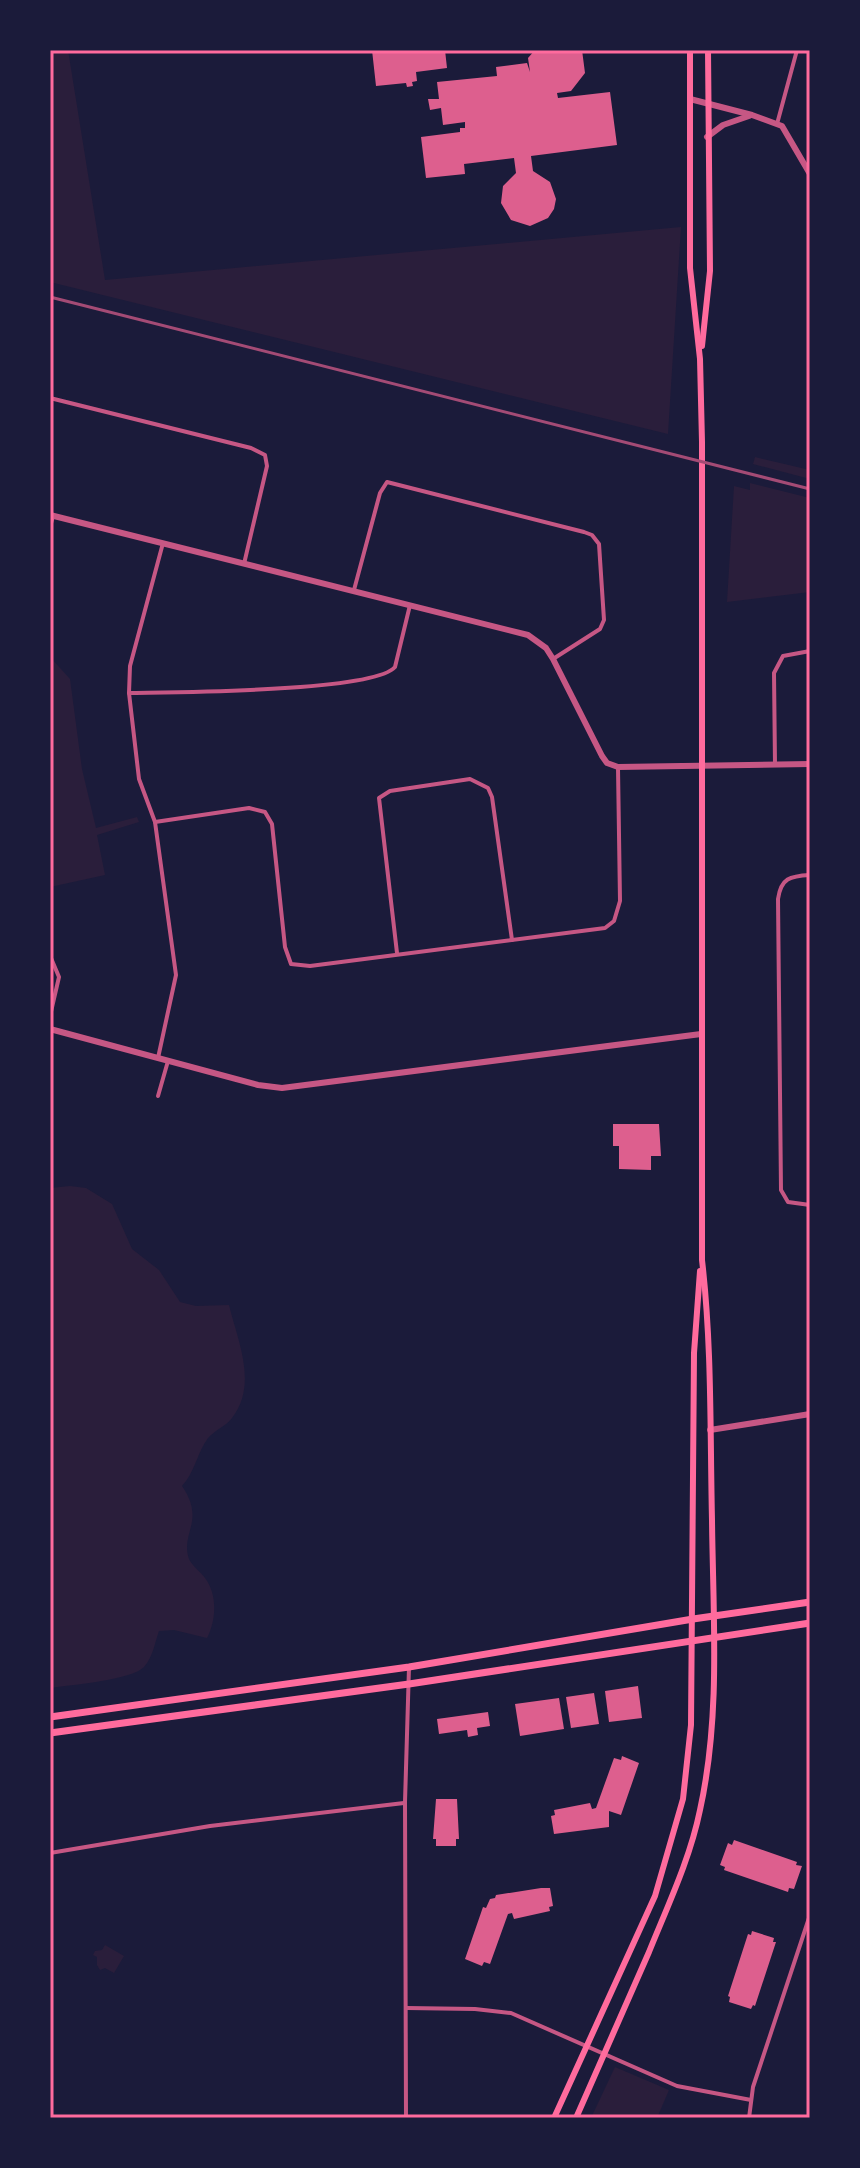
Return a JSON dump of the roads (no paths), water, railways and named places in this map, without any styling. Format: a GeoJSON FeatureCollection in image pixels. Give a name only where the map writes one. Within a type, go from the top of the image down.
{"type":"FeatureCollection","features":[{"type":"Feature","properties":{"kind":"main road"},"geometry":{"type":"LineString","coordinates":[[554,2118],[655,1896],[669,1856],[688,1764],[693,1641],[694,1353],[702,1260],[700,359],[690,268],[690,50]]}},
{"type":"Feature","properties":{"kind":"main road"},"geometry":{"type":"LineString","coordinates":[[700,359],[710,271],[708,50]]}},
{"type":"Feature","properties":{"kind":"main road"},"geometry":{"type":"LineString","coordinates":[[576,2118],[672,1898],[700,1810],[710,1741],[714,1638],[707,1305],[702,1260]]}},
{"type":"Feature","properties":{"kind":"main road"},"geometry":{"type":"LineString","coordinates":[[50,1717],[409,1667],[810,1602]]}},
{"type":"Feature","properties":{"kind":"main road"},"geometry":{"type":"LineString","coordinates":[[50,1733],[409,1684],[810,1623]]}},
{"type":"Feature","properties":{"kind":"street"},"geometry":{"type":"LineString","coordinates":[[777,124],[797,50]]}},
{"type":"Feature","properties":{"kind":"street"},"geometry":{"type":"LineString","coordinates":[[690,99],[777,124],[785,129],[810,174]]}},
{"type":"Feature","properties":{"kind":"street"},"geometry":{"type":"LineString","coordinates":[[707,137],[723,125],[752,115]]}},
{"type":"Feature","properties":{"kind":"street"},"geometry":{"type":"LineString","coordinates":[[50,398],[251,448],[265,455],[267,466],[244,564]]}},
{"type":"Feature","properties":{"kind":"street"},"geometry":{"type":"LineString","coordinates":[[354,590],[380,493],[387,482],[584,532],[592,535],[599,544],[604,620],[600,629],[553,659]]}},
{"type":"Feature","properties":{"kind":"street"},"geometry":{"type":"LineString","coordinates":[[50,527],[51,515],[528,635],[546,648],[602,756],[607,763],[618,767],[810,764]]}},
{"type":"Feature","properties":{"kind":"street"},"geometry":{"type":"LineString","coordinates":[[158,1058],[176,975],[155,822],[139,779],[129,693],[130,666],[163,543]]}},
{"type":"Feature","properties":{"kind":"street"},"geometry":{"type":"LineString","coordinates":[[129,693],[289,689],[380,676],[395,667],[410,605]]}},
{"type":"Feature","properties":{"kind":"street"},"geometry":{"type":"LineString","coordinates":[[775,764],[774,673],[783,656],[810,651]]}},
{"type":"Feature","properties":{"kind":"street"},"geometry":{"type":"LineString","coordinates":[[155,822],[249,808],[265,812],[272,824],[285,947],[291,964],[310,966],[605,928],[614,921],[620,901],[618,767]]}},
{"type":"Feature","properties":{"kind":"street"},"geometry":{"type":"LineString","coordinates":[[397,954],[379,798],[390,791],[470,779],[488,788],[492,797],[512,940]]}},
{"type":"Feature","properties":{"kind":"street"},"geometry":{"type":"LineString","coordinates":[[810,875],[785,879],[778,899],[781,1190],[788,1202],[810,1205]]}},
{"type":"Feature","properties":{"kind":"street"},"geometry":{"type":"LineString","coordinates":[[50,1016],[59,977],[51,958]]}},
{"type":"Feature","properties":{"kind":"street"},"geometry":{"type":"LineString","coordinates":[[50,1029],[258,1085],[282,1088],[701,1034]]}},
{"type":"Feature","properties":{"kind":"street"},"geometry":{"type":"LineString","coordinates":[[158,1096],[168,1061]]}},
{"type":"Feature","properties":{"kind":"street"},"geometry":{"type":"LineString","coordinates":[[710,1430],[810,1414]]}},
{"type":"Feature","properties":{"kind":"street"},"geometry":{"type":"LineString","coordinates":[[406,2118],[405,1802],[409,1667]]}},
{"type":"Feature","properties":{"kind":"street"},"geometry":{"type":"LineString","coordinates":[[50,1853],[238,1822],[405,1802]]}},
{"type":"Feature","properties":{"kind":"street"},"geometry":{"type":"LineString","coordinates":[[749,2118],[751,2100],[810,1915]]}},
{"type":"Feature","properties":{"kind":"street"},"geometry":{"type":"LineString","coordinates":[[407,2008],[511,2013],[677,2086],[751,2100]]}},
{"type":"Feature","properties":{"kind":"railway"},"geometry":{"type":"LineString","coordinates":[[50,297],[810,489]]}}]}
